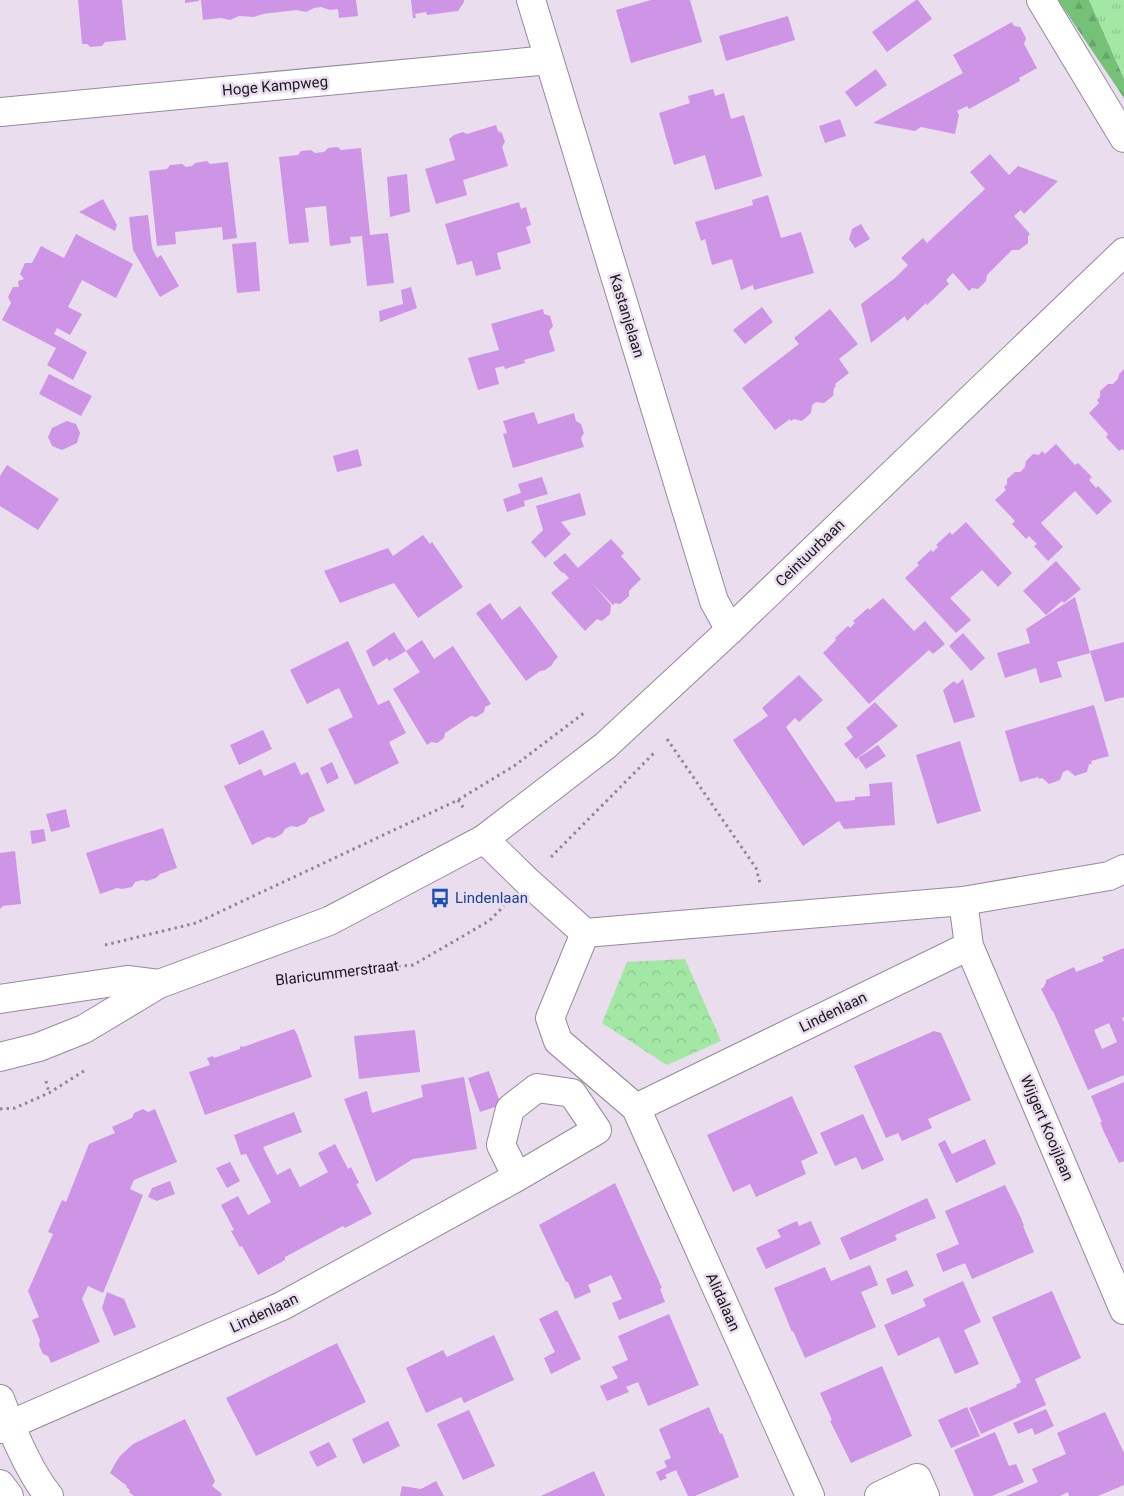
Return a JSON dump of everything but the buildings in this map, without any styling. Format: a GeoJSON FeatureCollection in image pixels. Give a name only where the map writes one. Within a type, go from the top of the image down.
{"type":"FeatureCollection","features":[{"type":"Feature","properties":{"kind":"street","name":"Kastanjelaan"},"geometry":{"type":"LineString","coordinates":[[532,0],[714,602],[730,630]]}},
{"type":"Feature","properties":{"kind":"street"},"geometry":{"type":"LineString","coordinates":[[1041,0],[1124,138]]}},
{"type":"Feature","properties":{"kind":"street","name":"Hoge Kampweg"},"geometry":{"type":"LineString","coordinates":[[0,112],[549,60]]}},
{"type":"Feature","properties":{"kind":"street","name":"Ceintuurbaan"},"geometry":{"type":"LineString","coordinates":[[484,839],[605,746],[730,630],[1124,252]]}},
{"type":"Feature","properties":{"kind":"street"},"geometry":{"type":"LineString","coordinates":[[0,1057],[39,1047],[84,1029],[159,984],[329,922],[484,839],[585,933],[963,901],[1109,876],[1124,869]]}},
{"type":"Feature","properties":{"kind":"street"},"geometry":{"type":"LineString","coordinates":[[963,901],[969,946]]}},
{"type":"Feature","properties":{"kind":"street"},"geometry":{"type":"LineString","coordinates":[[585,933],[550,1018],[558,1041],[636,1108]]}},
{"type":"Feature","properties":{"kind":"street","name":"Lindenlaan"},"geometry":{"type":"LineString","coordinates":[[636,1108],[969,946]]}},
{"type":"Feature","properties":{"kind":"street","name":"Wijgert Kooijlaan"},"geometry":{"type":"LineString","coordinates":[[969,946],[1124,1310]]}},
{"type":"Feature","properties":{"kind":"street"},"geometry":{"type":"LineString","coordinates":[[0,998],[127,980],[159,984]]}},
{"type":"Feature","properties":{"kind":"street","name":"Alidalaan"},"geometry":{"type":"LineString","coordinates":[[636,1108],[810,1496]]}},
{"type":"Feature","properties":{"kind":"street","name":"Lindenlaan"},"geometry":{"type":"LineString","coordinates":[[5,1427],[282,1306],[517,1177]]}},
{"type":"Feature","properties":{"kind":"street"},"geometry":{"type":"LineString","coordinates":[[0,1399],[5,1427],[41,1487],[49,1496]]}},
{"type":"Feature","properties":{"kind":"street"},"geometry":{"type":"LineString","coordinates":[[879,1496],[917,1478],[925,1496]]}},
{"type":"Feature","properties":{"kind":"street"},"geometry":{"type":"LineString","coordinates":[[0,1484],[9,1496]]}},
{"type":"Feature","properties":{"kind":"path"},"geometry":{"type":"LineString","coordinates":[[667,740],[756,868],[768,917]]}},
{"type":"Feature","properties":{"kind":"path"},"geometry":{"type":"LineString","coordinates":[[103,945],[196,923],[458,800],[514,766]]}},
{"type":"Feature","properties":{"kind":"path","name":"Blaricummerstraat"},"geometry":{"type":"LineString","coordinates":[[282,977],[413,965],[489,921],[528,881]]}},
{"type":"Feature","properties":{"kind":"path"},"geometry":{"type":"LineString","coordinates":[[0,1108],[15,1108],[49,1093],[90,1067]]}},
{"type":"Feature","properties":{"kind":"green space"},"geometry":{"type":"Polygon","coordinates":[[[1058,0],[1089,0],[1124,79],[1124,98],[1058,0]]]}},
{"type":"Feature","properties":{"kind":"green space"},"geometry":{"type":"Polygon","coordinates":[[[1089,0],[1124,0],[1124,79],[1089,0]]]}},
{"type":"Feature","properties":{"kind":"green space"},"geometry":{"type":"Polygon","coordinates":[[[685,959],[721,1041],[667,1065],[602,1023],[627,962],[685,959]]]}},
{"type":"Feature","properties":{"kind":"place","name":"Lindenlaan"},"geometry":{"type":"Point","coordinates":[440,898]}}]}
